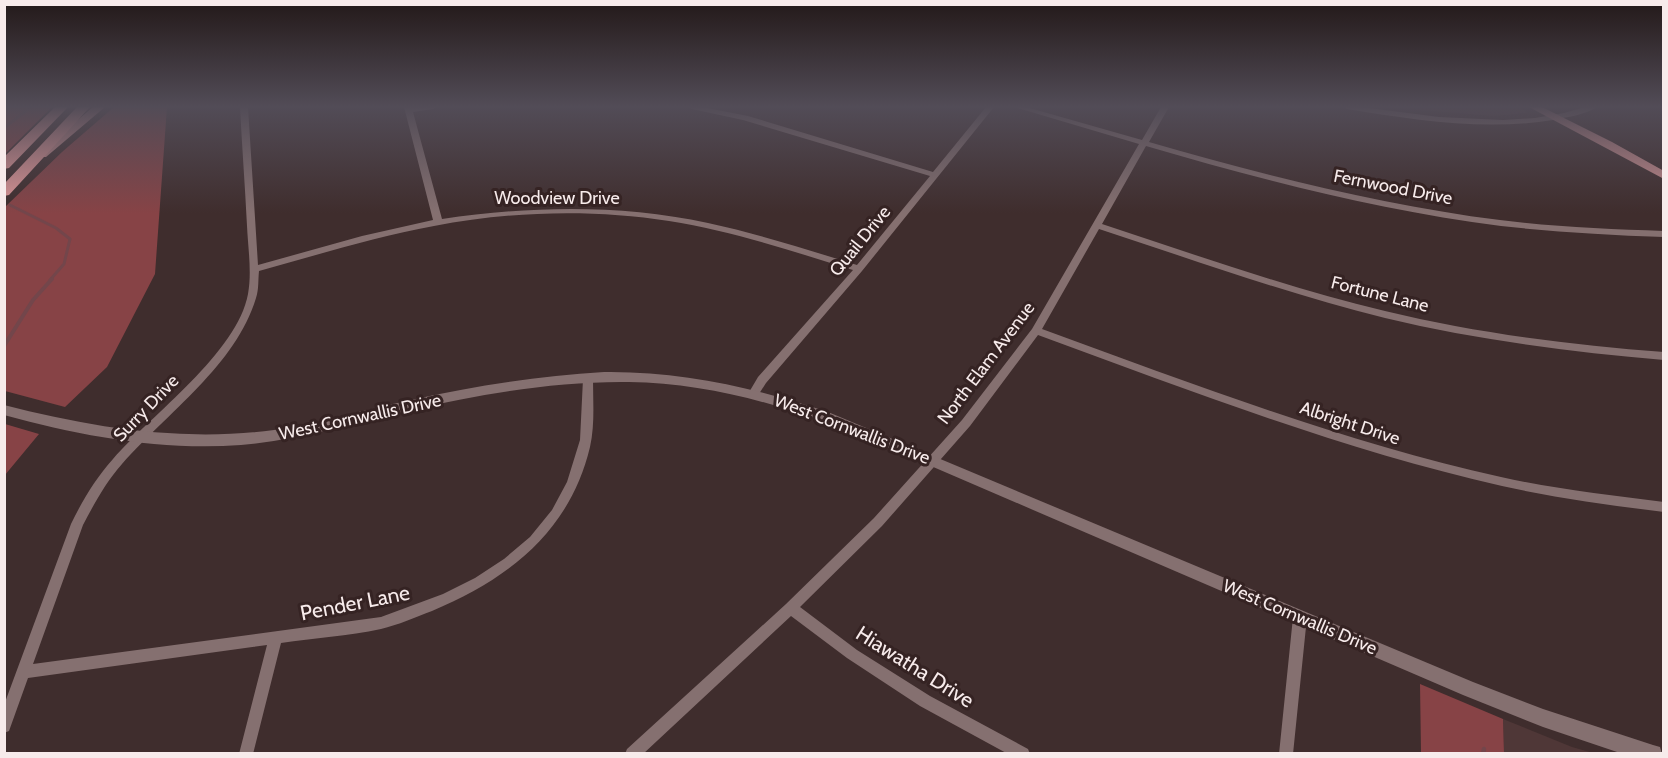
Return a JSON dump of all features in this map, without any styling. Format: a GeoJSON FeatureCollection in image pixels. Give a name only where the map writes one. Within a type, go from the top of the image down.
{"type":"FeatureCollection","features":[{"type":"Feature","properties":{"kind":"highway"},"geometry":{"type":"LineString","coordinates":[[4,165],[27,142]]}},
{"type":"Feature","properties":{"kind":"highway"},"geometry":{"type":"LineString","coordinates":[[4,192],[52,142]]}},
{"type":"Feature","properties":{"kind":"main road"},"geometry":{"type":"LineString","coordinates":[[35,161],[57,142]]}},
{"type":"Feature","properties":{"kind":"main road"},"geometry":{"type":"LineString","coordinates":[[1603,142],[1664,176]]}},
{"type":"Feature","properties":{"kind":"street","name":"Surry Drive"},"geometry":{"type":"LineString","coordinates":[[4,726],[77,524],[93,494],[117,463],[216,360],[234,336],[252,296],[254,269],[246,142]]}},
{"type":"Feature","properties":{"kind":"street"},"geometry":{"type":"LineString","coordinates":[[418,142],[438,222]]}},
{"type":"Feature","properties":{"kind":"street"},"geometry":{"type":"LineString","coordinates":[[826,142],[934,175]]}},
{"type":"Feature","properties":{"kind":"street","name":"Quail Drive"},"geometry":{"type":"LineString","coordinates":[[753,394],[762,380],[859,269],[961,142]]}},
{"type":"Feature","properties":{"kind":"street","name":"North Elam Avenue"},"geometry":{"type":"LineString","coordinates":[[632,753],[791,608],[878,522],[966,423],[1036,331],[1144,143]]}},
{"type":"Feature","properties":{"kind":"street","name":"Fernwood Drive"},"geometry":{"type":"LineString","coordinates":[[1144,143],[1336,194],[1430,213],[1574,231],[1664,234]]}},
{"type":"Feature","properties":{"kind":"street","name":"Woodview Drive"},"geometry":{"type":"LineString","coordinates":[[254,269],[399,230],[438,222],[483,215],[545,212],[626,214],[667,218],[740,233],[859,269]]}},
{"type":"Feature","properties":{"kind":"street","name":"Fortune Lane"},"geometry":{"type":"LineString","coordinates":[[1097,225],[1387,315],[1515,341],[1664,356]]}},
{"type":"Feature","properties":{"kind":"street","name":"Albright Drive"},"geometry":{"type":"LineString","coordinates":[[1036,331],[1306,428],[1399,456],[1521,487],[1664,507]]}},
{"type":"Feature","properties":{"kind":"street","name":"West Cornwallis Drive"},"geometry":{"type":"LineString","coordinates":[[4,410],[78,429],[141,437],[219,441],[276,435],[476,393],[588,379],[655,379],[753,394],[798,405],[933,460],[1532,714],[1653,753]]}},
{"type":"Feature","properties":{"kind":"street","name":"Pender Lane"},"geometry":{"type":"LineString","coordinates":[[25,672],[381,623],[422,611],[485,580],[515,558],[541,532],[565,501],[585,446],[588,379]]}},
{"type":"Feature","properties":{"kind":"street","name":"Hiawatha Drive"},"geometry":{"type":"LineString","coordinates":[[791,608],[852,654],[925,701],[1023,753]]}},
{"type":"Feature","properties":{"kind":"street"},"geometry":{"type":"LineString","coordinates":[[1286,753],[1300,617]]}},
{"type":"Feature","properties":{"kind":"street"},"geometry":{"type":"LineString","coordinates":[[246,753],[276,638]]}},
{"type":"Feature","properties":{"kind":"shaded area"},"geometry":{"type":"Polygon","coordinates":[[[5,142],[17,142],[5,154],[5,142]]]}},
{"type":"Feature","properties":{"kind":"shaded area"},"geometry":{"type":"Polygon","coordinates":[[[73,142],[164,142],[155,274],[107,367],[65,407],[5,391],[5,207],[73,142]]]}},
{"type":"Feature","properties":{"kind":"shaded area"},"geometry":{"type":"Polygon","coordinates":[[[4,424],[39,434],[5,475],[4,424]]]}},
{"type":"Feature","properties":{"kind":"shaded area"},"geometry":{"type":"Polygon","coordinates":[[[1420,684],[1503,719],[1504,753],[1421,753],[1420,684]]]}},
{"type":"Feature","properties":{"kind":"shaded area"},"geometry":{"type":"Polygon","coordinates":[[[1503,719],[1572,747],[1593,753],[1504,753],[1503,719]]]}},
{"type":"Feature","properties":{"kind":"waterway"},"geometry":{"type":"LineString","coordinates":[[10,205],[56,228],[70,239],[64,264],[50,280]]}},
{"type":"Feature","properties":{"kind":"waterway"},"geometry":{"type":"LineString","coordinates":[[4,346],[33,300],[52,279]]}},
{"type":"Feature","properties":{"kind":"waterway"},"geometry":{"type":"LineString","coordinates":[[1483,754],[1484,749]]}}]}
